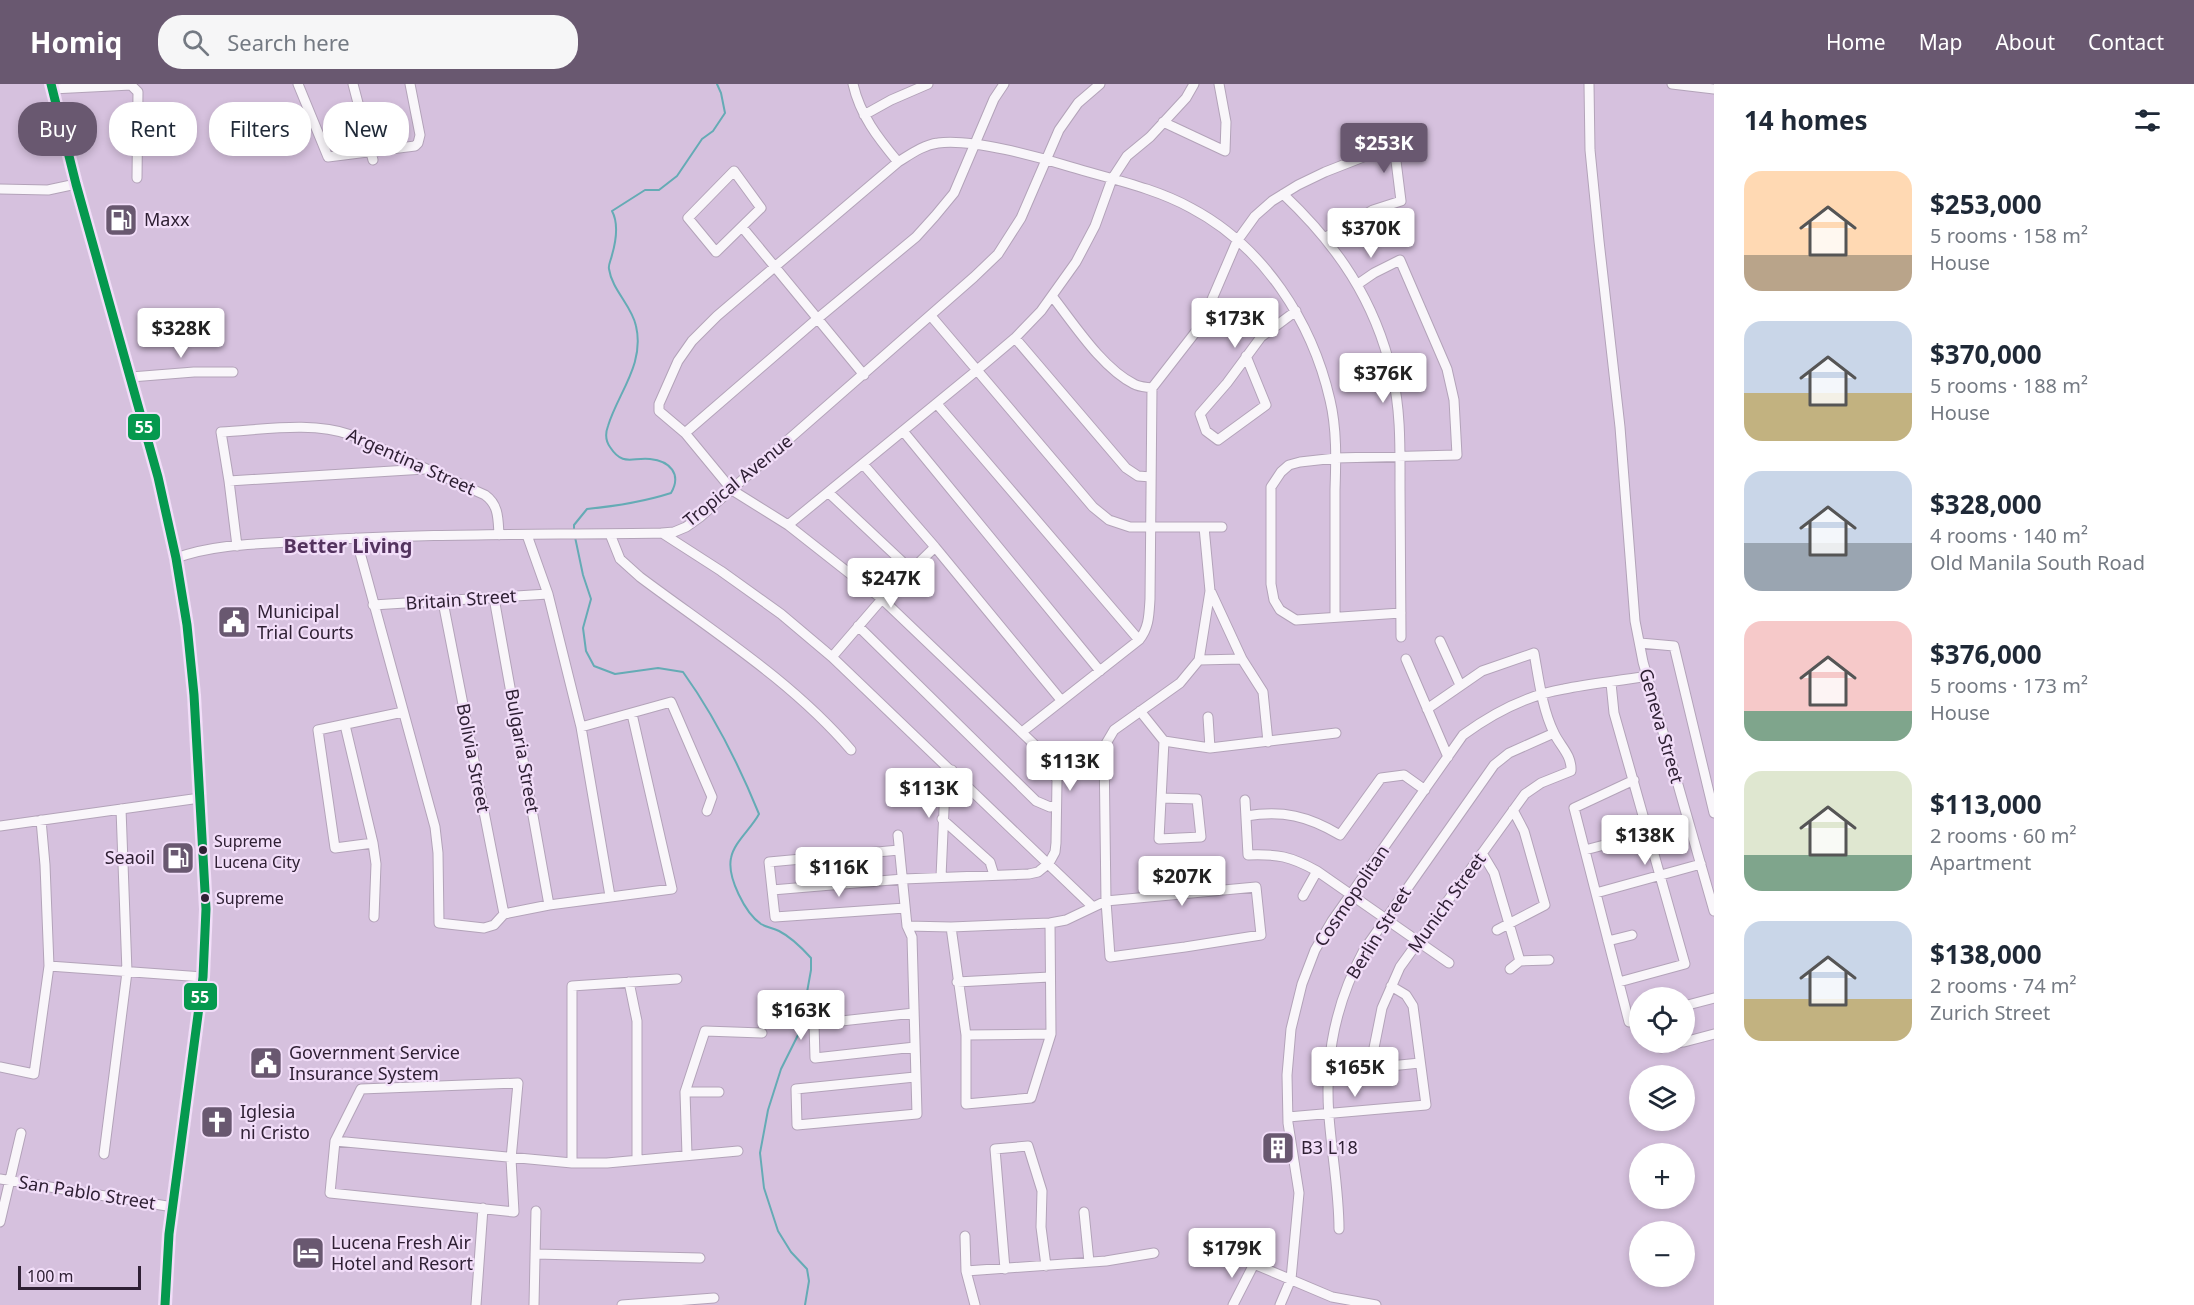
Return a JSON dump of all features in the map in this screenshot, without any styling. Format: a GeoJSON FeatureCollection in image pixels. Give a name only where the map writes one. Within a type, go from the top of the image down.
{"type":"FeatureCollection","features":[{"type":"Feature","properties":{"kind":"main road"},"geometry":{"type":"LineString","coordinates":[[52,86],[76,184],[158,477],[176,558],[187,625],[206,909],[202,977],[173,1206],[165,1305]]}},
{"type":"Feature","properties":{"kind":"street"},"geometry":{"type":"LineString","coordinates":[[298,84],[323,148]]}},
{"type":"Feature","properties":{"kind":"street"},"geometry":{"type":"LineString","coordinates":[[353,84],[358,102]]}},
{"type":"Feature","properties":{"kind":"street"},"geometry":{"type":"LineString","coordinates":[[409,147],[418,143],[420,135],[410,84]]}},
{"type":"Feature","properties":{"kind":"street"},"geometry":{"type":"LineString","coordinates":[[853,84],[856,100],[864,115],[898,162]]}},
{"type":"Feature","properties":{"kind":"street"},"geometry":{"type":"LineString","coordinates":[[864,115],[928,84]]}},
{"type":"Feature","properties":{"kind":"street"},"geometry":{"type":"LineString","coordinates":[[685,433],[916,237],[954,193],[973,144],[994,99],[1004,84]]}},
{"type":"Feature","properties":{"kind":"street","name":"Tropical Avenue"},"geometry":{"type":"LineString","coordinates":[[176,558],[237,546],[356,538],[662,533],[686,527],[864,375],[998,254],[1021,218],[1059,130],[1078,103],[1100,84]]}},
{"type":"Feature","properties":{"kind":"street"},"geometry":{"type":"LineString","coordinates":[[788,525],[937,404],[1015,338],[1041,311],[1076,262],[1095,226],[1112,179],[1127,156],[1163,122],[1185,98],[1194,84]]}},
{"type":"Feature","properties":{"kind":"street"},"geometry":{"type":"LineString","coordinates":[[1163,122],[1225,152],[1226,122],[1219,84]]}},
{"type":"Feature","properties":{"kind":"street","name":"Geneva Street"},"geometry":{"type":"LineString","coordinates":[[1589,84],[1590,150],[1607,326],[1620,427],[1635,621],[1647,676],[1714,911]]}},
{"type":"Feature","properties":{"kind":"street"},"geometry":{"type":"LineString","coordinates":[[1672,84],[1714,89]]}},
{"type":"Feature","properties":{"kind":"street"},"geometry":{"type":"LineString","coordinates":[[52,86],[131,85],[138,92],[136,178]]}},
{"type":"Feature","properties":{"kind":"street"},"geometry":{"type":"LineString","coordinates":[[772,890],[903,879],[1029,874],[1038,872],[1049,863],[1055,852],[1057,780],[1054,770],[1044,755],[882,599],[788,525],[732,490],[685,433],[659,411],[659,404],[678,361],[692,341],[717,316],[898,162],[919,149],[938,143],[959,141],[1046,159],[1112,179],[1190,207],[1219,224],[1270,273],[1296,311],[1316,350],[1331,402],[1335,458],[1335,617]]}},
{"type":"Feature","properties":{"kind":"street"},"geometry":{"type":"LineString","coordinates":[[1022,732],[1139,640],[1148,624],[1152,388],[1201,326],[1237,241],[1255,216],[1283,194],[1325,172],[1394,145],[1401,201],[1372,210],[1326,237]]}},
{"type":"Feature","properties":{"kind":"street"},"geometry":{"type":"LineString","coordinates":[[326,156],[327,158],[372,156]]}},
{"type":"Feature","properties":{"kind":"street"},"geometry":{"type":"LineString","coordinates":[[734,171],[761,208],[742,227],[716,252],[688,218],[734,171]]}},
{"type":"Feature","properties":{"kind":"street"},"geometry":{"type":"LineString","coordinates":[[0,189],[48,190],[76,184]]}},
{"type":"Feature","properties":{"kind":"street"},"geometry":{"type":"LineString","coordinates":[[1283,194],[1326,237],[1358,284],[1379,332],[1393,374],[1400,425],[1401,637]]}},
{"type":"Feature","properties":{"kind":"street"},"geometry":{"type":"LineString","coordinates":[[742,227],[864,375]]}},
{"type":"Feature","properties":{"kind":"street"},"geometry":{"type":"LineString","coordinates":[[1358,284],[1400,260],[1447,369],[1454,400],[1457,455],[1335,458],[1289,465],[1271,487],[1271,584],[1274,600],[1280,610],[1296,620],[1401,613]]}},
{"type":"Feature","properties":{"kind":"street"},"geometry":{"type":"LineString","coordinates":[[1052,296],[1084,337],[1119,374],[1136,385],[1152,388]]}},
{"type":"Feature","properties":{"kind":"street"},"geometry":{"type":"LineString","coordinates":[[1246,356],[1266,405],[1218,440],[1206,431],[1200,414],[1261,337],[1296,311]]}},
{"type":"Feature","properties":{"kind":"street"},"geometry":{"type":"LineString","coordinates":[[931,316],[1093,507],[1109,520],[1130,527],[1222,527]]}},
{"type":"Feature","properties":{"kind":"street"},"geometry":{"type":"LineString","coordinates":[[1015,338],[1126,468],[1138,476],[1151,477]]}},
{"type":"Feature","properties":{"kind":"street"},"geometry":{"type":"LineString","coordinates":[[131,377],[194,372],[233,372]]}},
{"type":"Feature","properties":{"kind":"street"},"geometry":{"type":"LineString","coordinates":[[937,404],[1139,640]]}},
{"type":"Feature","properties":{"kind":"street","name":"Argentina Street"},"geometry":{"type":"LineString","coordinates":[[229,481],[221,432],[326,428],[351,435],[490,499],[498,512],[499,535]]}},
{"type":"Feature","properties":{"kind":"street"},"geometry":{"type":"LineString","coordinates":[[903,431],[1100,671]]}},
{"type":"Feature","properties":{"kind":"street"},"geometry":{"type":"LineString","coordinates":[[863,464],[935,547],[1061,700]]}},
{"type":"Feature","properties":{"kind":"street"},"geometry":{"type":"LineString","coordinates":[[237,546],[229,481],[429,469]]}},
{"type":"Feature","properties":{"kind":"street"},"geometry":{"type":"LineString","coordinates":[[829,493],[910,569]]}},
{"type":"Feature","properties":{"kind":"street"},"geometry":{"type":"LineString","coordinates":[[907,926],[951,927],[1050,923],[1066,920],[1106,901],[1256,887],[1261,935],[1110,957],[1106,901],[1104,747],[1114,730],[1180,683],[1199,660],[1210,591],[1204,527]]}},
{"type":"Feature","properties":{"kind":"street"},"geometry":{"type":"LineString","coordinates":[[662,533],[782,614],[832,657],[1093,907]]}},
{"type":"Feature","properties":{"kind":"street"},"geometry":{"type":"LineString","coordinates":[[609,534],[620,559],[633,571],[797,696],[828,724],[851,750]]}},
{"type":"Feature","properties":{"kind":"street"},"geometry":{"type":"LineString","coordinates":[[528,535],[548,594],[581,727],[610,896]]}},
{"type":"Feature","properties":{"kind":"street"},"geometry":{"type":"LineString","coordinates":[[356,538],[435,827],[438,853],[439,923],[484,928],[494,925],[504,914],[549,905],[672,889],[632,714]]}},
{"type":"Feature","properties":{"kind":"street"},"geometry":{"type":"LineString","coordinates":[[832,657],[910,569],[935,547]]}},
{"type":"Feature","properties":{"kind":"street"},"geometry":{"type":"LineString","coordinates":[[1210,591],[1242,659],[1263,693],[1268,741]]}},
{"type":"Feature","properties":{"kind":"street","name":"Britain Street"},"geometry":{"type":"LineString","coordinates":[[374,605],[548,594]]}},
{"type":"Feature","properties":{"kind":"street","name":"Bulgaria Street"},"geometry":{"type":"LineString","coordinates":[[494,598],[549,905]]}},
{"type":"Feature","properties":{"kind":"street","name":"Bolivia Street"},"geometry":{"type":"LineString","coordinates":[[443,602],[504,914]]}},
{"type":"Feature","properties":{"kind":"street"},"geometry":{"type":"LineString","coordinates":[[858,626],[1036,801],[1050,807],[1056,805]]}},
{"type":"Feature","properties":{"kind":"street"},"geometry":{"type":"LineString","coordinates":[[1440,641],[1460,685]]}},
{"type":"Feature","properties":{"kind":"street"},"geometry":{"type":"LineString","coordinates":[[1640,644],[1674,646],[1714,813]]}},
{"type":"Feature","properties":{"kind":"street"},"geometry":{"type":"LineString","coordinates":[[1427,709],[1482,671],[1534,653],[1541,695],[1554,733]]}},
{"type":"Feature","properties":{"kind":"street"},"geometry":{"type":"LineString","coordinates":[[1199,660],[1242,659]]}},
{"type":"Feature","properties":{"kind":"street"},"geometry":{"type":"LineString","coordinates":[[1406,659],[1448,757]]}},
{"type":"Feature","properties":{"kind":"street","name":"Cosmopolitan"},"geometry":{"type":"LineString","coordinates":[[1280,1305],[1291,1280],[1299,1193],[1288,1117],[1287,1075],[1291,1029],[1302,984],[1315,950],[1332,921],[1463,735],[1486,718],[1541,695],[1563,689],[1647,676]]}},
{"type":"Feature","properties":{"kind":"street"},"geometry":{"type":"LineString","coordinates":[[1611,683],[1614,713],[1685,964],[1619,982]]}},
{"type":"Feature","properties":{"kind":"street"},"geometry":{"type":"LineString","coordinates":[[581,727],[671,702],[712,797],[706,811]]}},
{"type":"Feature","properties":{"kind":"street"},"geometry":{"type":"LineString","coordinates":[[1140,711],[1164,741],[1161,798],[1159,839],[1201,837],[1197,799],[1161,798]]}},
{"type":"Feature","properties":{"kind":"street"},"geometry":{"type":"LineString","coordinates":[[373,843],[335,848],[318,730],[403,712]]}},
{"type":"Feature","properties":{"kind":"street"},"geometry":{"type":"LineString","coordinates":[[1208,717],[1210,748]]}},
{"type":"Feature","properties":{"kind":"street"},"geometry":{"type":"LineString","coordinates":[[345,725],[373,843],[376,864],[375,917]]}},
{"type":"Feature","properties":{"kind":"street"},"geometry":{"type":"LineString","coordinates":[[1164,741],[1210,748],[1336,733]]}},
{"type":"Feature","properties":{"kind":"street","name":"Munich Street"},"geometry":{"type":"LineString","coordinates":[[1420,1063],[1370,1068],[1382,1008],[1400,967],[1525,794],[1541,783],[1571,771],[1572,762],[1554,733]]}},
{"type":"Feature","properties":{"kind":"street","name":"Berlin Street"},"geometry":{"type":"LineString","coordinates":[[1339,1229],[1339,1199],[1330,1114],[1328,1069],[1339,1010],[1348,981],[1364,950],[1494,765],[1509,753],[1554,733]]}},
{"type":"Feature","properties":{"kind":"street"},"geometry":{"type":"LineString","coordinates":[[941,877],[945,787],[952,770]]}},
{"type":"Feature","properties":{"kind":"street"},"geometry":{"type":"LineString","coordinates":[[1246,816],[1268,812],[1293,815],[1319,823],[1340,835],[1381,778],[1404,776],[1425,790]]}},
{"type":"Feature","properties":{"kind":"street"},"geometry":{"type":"LineString","coordinates":[[1629,1022],[1574,808],[1634,780]]}},
{"type":"Feature","properties":{"kind":"street"},"geometry":{"type":"LineString","coordinates":[[0,826],[200,798]]}},
{"type":"Feature","properties":{"kind":"street"},"geometry":{"type":"LineString","coordinates":[[1245,800],[1248,855],[1275,854],[1297,859],[1449,963]]}},
{"type":"Feature","properties":{"kind":"street"},"geometry":{"type":"LineString","coordinates":[[104,1154],[127,972],[121,809]]}},
{"type":"Feature","properties":{"kind":"street"},"geometry":{"type":"LineString","coordinates":[[1497,930],[1545,905],[1524,831],[1513,810]]}},
{"type":"Feature","properties":{"kind":"street"},"geometry":{"type":"LineString","coordinates":[[942,819],[990,862],[994,875]]}},
{"type":"Feature","properties":{"kind":"street"},"geometry":{"type":"LineString","coordinates":[[0,1067],[34,1074],[49,966],[41,820]]}},
{"type":"Feature","properties":{"kind":"street"},"geometry":{"type":"LineString","coordinates":[[898,835],[907,926],[912,937],[917,1114],[797,1125],[796,1089],[915,1077]]}},
{"type":"Feature","properties":{"kind":"street"},"geometry":{"type":"LineString","coordinates":[[1585,850],[1608,844]]}},
{"type":"Feature","properties":{"kind":"street"},"geometry":{"type":"LineString","coordinates":[[899,850],[769,862],[775,917],[905,908]]}},
{"type":"Feature","properties":{"kind":"street"},"geometry":{"type":"LineString","coordinates":[[1482,853],[1494,873],[1520,961]]}},
{"type":"Feature","properties":{"kind":"street"},"geometry":{"type":"LineString","coordinates":[[1596,893],[1701,864]]}},
{"type":"Feature","properties":{"kind":"street"},"geometry":{"type":"LineString","coordinates":[[1303,896],[1317,871]]}},
{"type":"Feature","properties":{"kind":"street"},"geometry":{"type":"LineString","coordinates":[[951,927],[966,1035],[966,1104],[1031,1098],[1051,1034],[1050,923]]}},
{"type":"Feature","properties":{"kind":"street"},"geometry":{"type":"LineString","coordinates":[[1608,941],[1632,935]]}},
{"type":"Feature","properties":{"kind":"street"},"geometry":{"type":"LineString","coordinates":[[1510,969],[1520,961],[1549,960]]}},
{"type":"Feature","properties":{"kind":"street"},"geometry":{"type":"LineString","coordinates":[[49,966],[202,977]]}},
{"type":"Feature","properties":{"kind":"street"},"geometry":{"type":"LineString","coordinates":[[957,982],[1050,977]]}},
{"type":"Feature","properties":{"kind":"street"},"geometry":{"type":"LineString","coordinates":[[572,1163],[573,986],[677,979]]}},
{"type":"Feature","properties":{"kind":"street"},"geometry":{"type":"LineString","coordinates":[[629,982],[637,1021],[637,1160]]}},
{"type":"Feature","properties":{"kind":"street"},"geometry":{"type":"LineString","coordinates":[[1288,1117],[1426,1105],[1413,1006],[1406,995],[1391,986]]}},
{"type":"Feature","properties":{"kind":"street"},"geometry":{"type":"LineString","coordinates":[[1695,1003],[1714,998]]}},
{"type":"Feature","properties":{"kind":"street"},"geometry":{"type":"LineString","coordinates":[[914,1013],[814,1024],[815,1058],[915,1047]]}},
{"type":"Feature","properties":{"kind":"street"},"geometry":{"type":"LineString","coordinates":[[687,1155],[685,1092],[705,1031],[762,1033]]}},
{"type":"Feature","properties":{"kind":"street"},"geometry":{"type":"LineString","coordinates":[[966,1035],[1051,1034]]}},
{"type":"Feature","properties":{"kind":"street"},"geometry":{"type":"LineString","coordinates":[[1695,1039],[1714,1034]]}},
{"type":"Feature","properties":{"kind":"street"},"geometry":{"type":"LineString","coordinates":[[518,1083],[511,1159],[513,1212],[330,1193],[335,1141],[361,1089],[518,1083]]}},
{"type":"Feature","properties":{"kind":"street"},"geometry":{"type":"LineString","coordinates":[[685,1092],[719,1092]]}},
{"type":"Feature","properties":{"kind":"street"},"geometry":{"type":"LineString","coordinates":[[0,1222],[21,1133]]}},
{"type":"Feature","properties":{"kind":"street"},"geometry":{"type":"LineString","coordinates":[[335,1141],[572,1163],[738,1151]]}},
{"type":"Feature","properties":{"kind":"street"},"geometry":{"type":"LineString","coordinates":[[1005,1269],[995,1149],[1028,1146],[1042,1191],[1041,1227],[1046,1266]]}},
{"type":"Feature","properties":{"kind":"street","name":"San Pablo Street"},"geometry":{"type":"LineString","coordinates":[[0,1179],[173,1206]]}},
{"type":"Feature","properties":{"kind":"street"},"geometry":{"type":"LineString","coordinates":[[476,1305],[483,1208]]}},
{"type":"Feature","properties":{"kind":"street"},"geometry":{"type":"LineString","coordinates":[[534,1305],[536,1211]]}},
{"type":"Feature","properties":{"kind":"street"},"geometry":{"type":"LineString","coordinates":[[1084,1212],[1089,1262]]}},
{"type":"Feature","properties":{"kind":"street"},"geometry":{"type":"LineString","coordinates":[[965,1236],[966,1271],[975,1305]]}},
{"type":"Feature","properties":{"kind":"street"},"geometry":{"type":"LineString","coordinates":[[966,1271],[1089,1262],[1154,1253]]}},
{"type":"Feature","properties":{"kind":"street"},"geometry":{"type":"LineString","coordinates":[[535,1254],[700,1258]]}},
{"type":"Feature","properties":{"kind":"street"},"geometry":{"type":"LineString","coordinates":[[1233,1305],[1254,1264],[1291,1280],[1330,1301],[1376,1305]]}},
{"type":"Feature","properties":{"kind":"street"},"geometry":{"type":"LineString","coordinates":[[622,1305],[714,1298]]}},
{"type":"Feature","properties":{"kind":"waterway"},"geometry":{"type":"LineString","coordinates":[[574,531],[574,525],[587,509],[650,499],[671,493],[674,486],[674,474],[663,462],[650,459],[628,460],[619,457],[606,439],[612,414],[634,366],[638,340],[634,319],[614,284],[609,269],[616,233],[616,221],[612,211],[645,190],[659,190],[677,176],[702,139],[713,131],[725,113],[717,84]]}},
{"type":"Feature","properties":{"kind":"waterway"},"geometry":{"type":"LineString","coordinates":[[575,537],[591,599],[583,628],[586,651],[594,666],[615,674],[658,668],[683,672],[725,741],[759,814],[736,846],[731,858],[730,866],[738,894],[755,919],[788,936],[811,958],[800,1031],[781,1069],[768,1110],[760,1153],[764,1188],[778,1231],[791,1252],[807,1269],[809,1281],[805,1305]]}},
{"type":"Feature","properties":{"kind":"transit line","name":"55"},"geometry":{"type":"LineString","coordinates":[[51,84],[76,184],[158,477],[176,558],[187,625],[194,695],[206,909],[203,977],[169,1234],[165,1305]]}},
{"type":"Feature","properties":{"kind":"place","name":"Maxx"},"geometry":{"type":"Point","coordinates":[121,220]}},
{"type":"Feature","properties":{"kind":"place","name":"Municipal Trial Courts"},"geometry":{"type":"Point","coordinates":[234,622]}},
{"type":"Feature","properties":{"kind":"place","name":"Supreme Lucena City"},"geometry":{"type":"Point","coordinates":[203,850]}},
{"type":"Feature","properties":{"kind":"place","name":"Seaoil"},"geometry":{"type":"Point","coordinates":[178,858]}},
{"type":"Feature","properties":{"kind":"place","name":"Supreme"},"geometry":{"type":"Point","coordinates":[205,898]}},
{"type":"Feature","properties":{"kind":"place","name":"Government Service Insurance System"},"geometry":{"type":"Point","coordinates":[266,1063]}},
{"type":"Feature","properties":{"kind":"place","name":"Iglesia ni Cristo"},"geometry":{"type":"Point","coordinates":[217,1122]}},
{"type":"Feature","properties":{"kind":"place","name":"B3 L18"},"geometry":{"type":"Point","coordinates":[1278,1148]}},
{"type":"Feature","properties":{"kind":"place","name":"Lucena Fresh Air Hotel and Resort"},"geometry":{"type":"Point","coordinates":[308,1253]}},
{"type":"Feature","properties":{"kind":"district","name":"Better Living"},"geometry":{"type":"Point","coordinates":[348,546]}}]}
